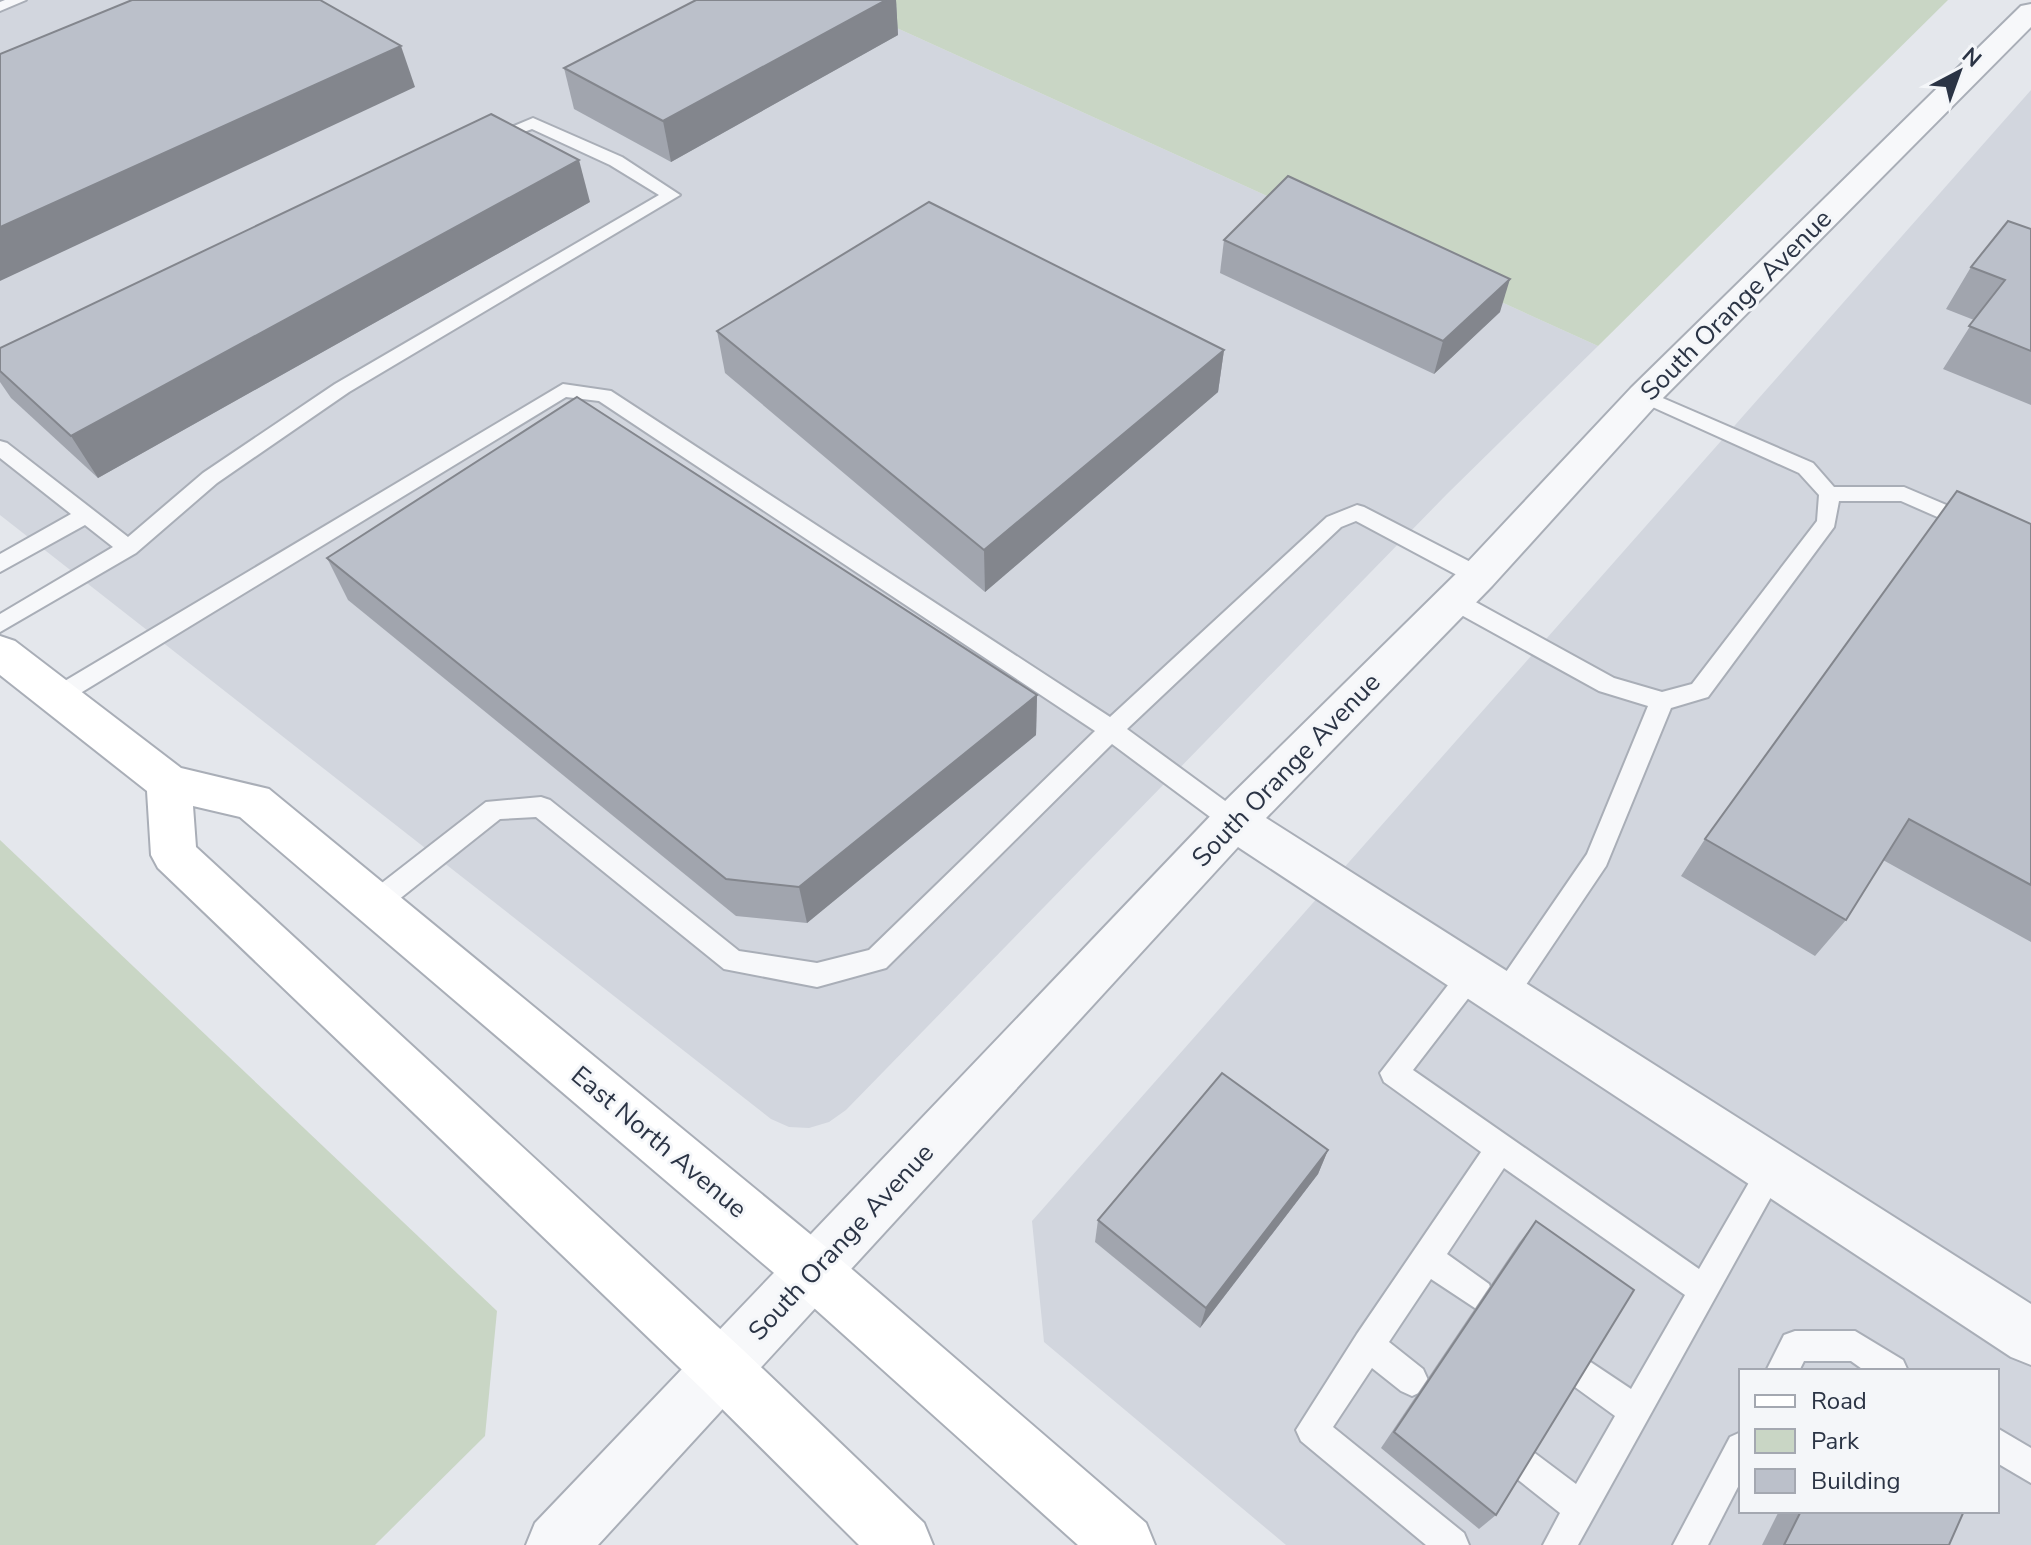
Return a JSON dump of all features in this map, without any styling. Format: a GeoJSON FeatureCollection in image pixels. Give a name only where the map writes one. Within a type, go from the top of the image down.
{"type":"FeatureCollection","features":[{"type":"Feature","properties":{"kind":"street","name":"South Orange Avenue"},"geometry":{"type":"LineString","coordinates":[[557,1545],[1234,821],[1466,588],[1644,396],[2031,12]]}},
{"type":"Feature","properties":{"kind":"street","name":"East North Avenue"},"geometry":{"type":"LineString","coordinates":[[0,652],[169,783],[253,802],[813,1271],[1124,1545]]}},
{"type":"Feature","properties":{"kind":"street"},"geometry":{"type":"LineString","coordinates":[[169,783],[174,855],[722,1369],[902,1545]]}},
{"type":"Feature","properties":{"kind":"street"},"geometry":{"type":"LineString","coordinates":[[1234,821],[2031,1337]]}},
{"type":"Feature","properties":{"kind":"lane"},"geometry":{"type":"LineString","coordinates":[[0,7],[19,0]]}},
{"type":"Feature","properties":{"kind":"lane"},"geometry":{"type":"LineString","coordinates":[[0,624],[128,548],[210,478],[342,388],[671,195],[616,161],[533,123],[509,130],[467,151]]}},
{"type":"Feature","properties":{"kind":"lane"},"geometry":{"type":"LineString","coordinates":[[56,697],[563,390],[604,395],[1111,730],[1234,821]]}},
{"type":"Feature","properties":{"kind":"lane"},"geometry":{"type":"LineString","coordinates":[[374,904],[495,809],[541,807],[733,961],[817,975],[877,960],[1111,730],[1334,522],[1357,512],[1607,685],[1662,701],[1700,691],[1827,522],[1829,494],[1806,468],[1644,396]]}},
{"type":"Feature","properties":{"kind":"lane"},"geometry":{"type":"LineString","coordinates":[[0,448],[128,548]]}},
{"type":"Feature","properties":{"kind":"lane"},"geometry":{"type":"LineString","coordinates":[[1829,494],[1904,494],[2031,550]]}},
{"type":"Feature","properties":{"kind":"lane"},"geometry":{"type":"LineString","coordinates":[[0,564],[85,516]]}},
{"type":"Feature","properties":{"kind":"lane"},"geometry":{"type":"LineString","coordinates":[[1662,701],[1597,859],[1487,985],[1394,1073],[1704,1290]]}},
{"type":"Feature","properties":{"kind":"lane"},"geometry":{"type":"LineString","coordinates":[[1452,1545],[1312,1430],[1500,1149]]}},
{"type":"Feature","properties":{"kind":"lane"},"geometry":{"type":"LineString","coordinates":[[1560,1545],[1772,1170]]}},
{"type":"Feature","properties":{"kind":"lane"},"geometry":{"type":"LineString","coordinates":[[1427,1258],[1478,1295]]}},
{"type":"Feature","properties":{"kind":"lane"},"geometry":{"type":"LineString","coordinates":[[1368,1345],[1412,1380]]}},
{"type":"Feature","properties":{"kind":"lane"},"geometry":{"type":"LineString","coordinates":[[1783,1369],[1795,1346],[1855,1346],[1889,1369]]}},
{"type":"Feature","properties":{"kind":"lane"},"geometry":{"type":"LineString","coordinates":[[1568,1363],[1635,1411]]}},
{"type":"Feature","properties":{"kind":"lane"},"geometry":{"type":"LineString","coordinates":[[1999,1445],[2031,1467]]}},
{"type":"Feature","properties":{"kind":"lane"},"geometry":{"type":"LineString","coordinates":[[1690,1545],[1739,1452]]}},
{"type":"Feature","properties":{"kind":"lane"},"geometry":{"type":"LineString","coordinates":[[1513,1456],[1580,1508]]}},
{"type":"Feature","properties":{"kind":"shaded area"},"geometry":{"type":"Polygon","coordinates":[[[0,0],[835,0],[1598,346],[1447,494],[846,1110],[829,1122],[809,1128],[789,1127],[771,1119],[0,515],[0,0]]]}},
{"type":"Feature","properties":{"kind":"shaded area"},"geometry":{"type":"Polygon","coordinates":[[[2031,90],[2031,1545],[1286,1545],[1044,1342],[1032,1221],[2031,90]]]}},
{"type":"Feature","properties":{"kind":"green space"},"geometry":{"type":"Polygon","coordinates":[[[835,0],[1948,0],[1598,346],[835,0]]]}},
{"type":"Feature","properties":{"kind":"green space"},"geometry":{"type":"Polygon","coordinates":[[[0,840],[497,1311],[485,1436],[375,1545],[0,1545],[0,840]]]}},
{"type":"Feature","properties":{"kind":"building"},"geometry":{"type":"Polygon","coordinates":[[[132,0],[320,0],[401,46],[0,227],[0,54],[132,0]]]}},
{"type":"Feature","properties":{"kind":"building"},"geometry":{"type":"Polygon","coordinates":[[[696,0],[886,0],[663,121],[564,68],[696,0]]]}},
{"type":"Feature","properties":{"kind":"building"},"geometry":{"type":"Polygon","coordinates":[[[491,114],[579,160],[71,436],[0,371],[0,348],[491,114]]]}},
{"type":"Feature","properties":{"kind":"building"},"geometry":{"type":"Polygon","coordinates":[[[1288,176],[1510,279],[1443,341],[1224,240],[1288,176]]]}},
{"type":"Feature","properties":{"kind":"building"},"geometry":{"type":"Polygon","coordinates":[[[929,202],[1224,350],[984,550],[717,331],[929,202]]]}},
{"type":"Feature","properties":{"kind":"building"},"geometry":{"type":"Polygon","coordinates":[[[2008,221],[2031,229],[2031,351],[1969,326],[2005,280],[1971,267],[2008,221]]]}},
{"type":"Feature","properties":{"kind":"building"},"geometry":{"type":"Polygon","coordinates":[[[577,397],[1037,695],[799,887],[726,879],[327,558],[577,397]]]}},
{"type":"Feature","properties":{"kind":"building"},"geometry":{"type":"Polygon","coordinates":[[[1957,491],[2031,524],[2031,885],[1909,819],[1846,920],[1705,839],[1957,491]]]}},
{"type":"Feature","properties":{"kind":"building"},"geometry":{"type":"Polygon","coordinates":[[[1222,1073],[1328,1150],[1206,1308],[1098,1220],[1222,1073]]]}},
{"type":"Feature","properties":{"kind":"building"},"geometry":{"type":"Polygon","coordinates":[[[1536,1221],[1634,1290],[1496,1515],[1394,1432],[1536,1221]]]}},
{"type":"Feature","properties":{"kind":"building"},"geometry":{"type":"Polygon","coordinates":[[[1800,1513],[1963,1513],[1949,1545],[1784,1545],[1800,1513]]]}}]}
